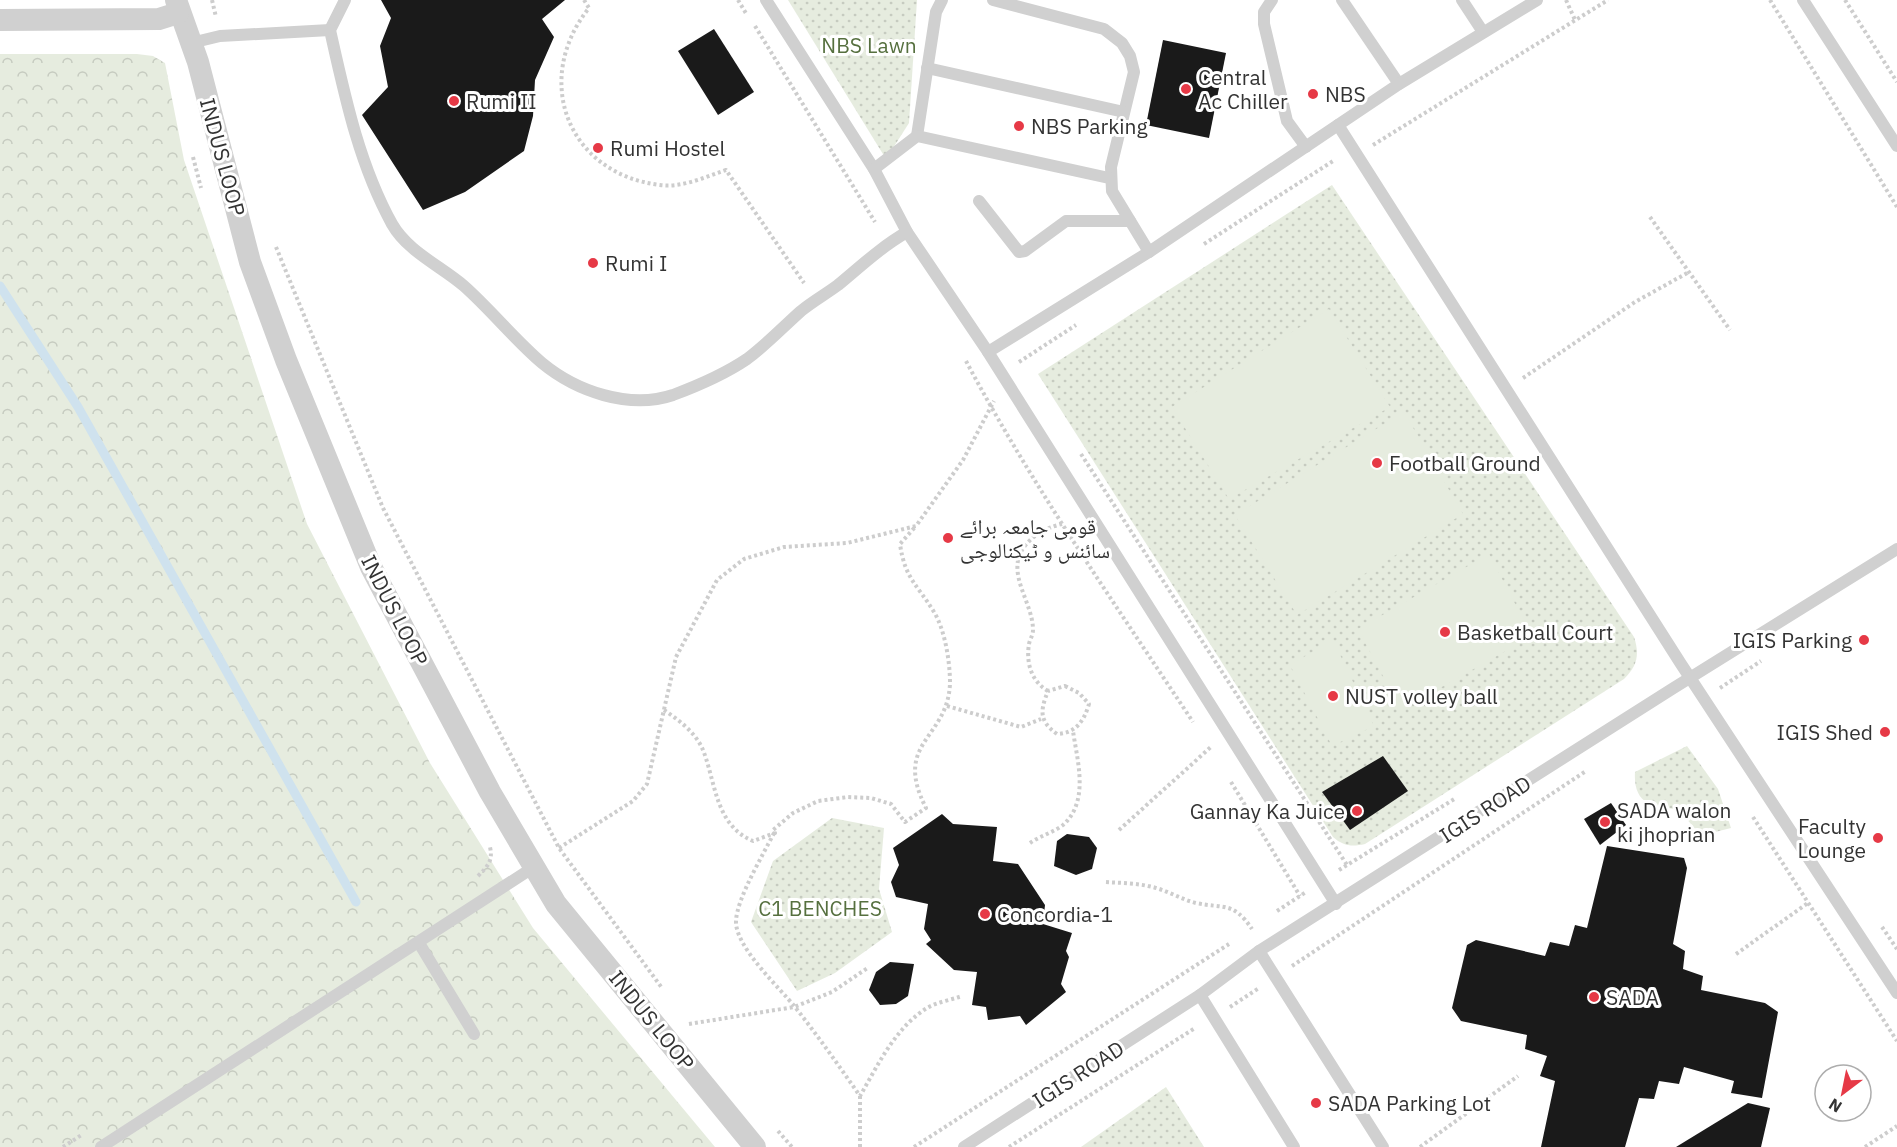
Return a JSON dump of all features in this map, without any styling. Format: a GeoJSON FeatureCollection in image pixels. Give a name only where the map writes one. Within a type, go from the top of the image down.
{"type":"FeatureCollection","features":[{"type":"Feature","properties":{"kind":"street"},"geometry":{"type":"LineString","coordinates":[[0,20],[159,19],[182,4]]}},
{"type":"Feature","properties":{"kind":"street","name":"INDUS LOOP"},"geometry":{"type":"LineString","coordinates":[[182,4],[250,262],[286,360],[371,567],[490,792],[556,904],[755,1147]]}},
{"type":"Feature","properties":{"kind":"lane"},"geometry":{"type":"LineString","coordinates":[[345,0],[330,30],[368,177],[394,227],[422,257],[444,269],[479,299],[543,364],[577,385],[607,396],[631,400],[651,400],[671,396],[712,378],[746,359],[815,299],[835,287],[888,243],[906,232]]}},
{"type":"Feature","properties":{"kind":"lane"},"geometry":{"type":"LineString","coordinates":[[766,0],[874,169],[906,232],[988,352],[1336,904]]}},
{"type":"Feature","properties":{"kind":"lane"},"geometry":{"type":"LineString","coordinates":[[874,169],[917,136],[936,12],[942,0]]}},
{"type":"Feature","properties":{"kind":"lane"},"geometry":{"type":"LineString","coordinates":[[993,0],[1104,29],[1122,43],[1134,72],[1109,178],[1112,190],[1149,252]]}},
{"type":"Feature","properties":{"kind":"lane"},"geometry":{"type":"LineString","coordinates":[[1272,0],[1264,12],[1264,24],[1287,121],[1306,147]]}},
{"type":"Feature","properties":{"kind":"lane"},"geometry":{"type":"LineString","coordinates":[[1342,0],[1399,84]]}},
{"type":"Feature","properties":{"kind":"lane"},"geometry":{"type":"LineString","coordinates":[[1462,0],[1483,32]]}},
{"type":"Feature","properties":{"kind":"lane"},"geometry":{"type":"LineString","coordinates":[[988,352],[1149,252],[1399,84],[1537,0]]}},
{"type":"Feature","properties":{"kind":"lane"},"geometry":{"type":"LineString","coordinates":[[1803,0],[1897,146]]}},
{"type":"Feature","properties":{"kind":"lane"},"geometry":{"type":"LineString","coordinates":[[191,43],[220,36],[330,30]]}},
{"type":"Feature","properties":{"kind":"lane"},"geometry":{"type":"LineString","coordinates":[[927,69],[1124,112]]}},
{"type":"Feature","properties":{"kind":"lane"},"geometry":{"type":"LineString","coordinates":[[1338,125],[1690,677],[1897,993]]}},
{"type":"Feature","properties":{"kind":"lane"},"geometry":{"type":"LineString","coordinates":[[917,136],[1109,178]]}},
{"type":"Feature","properties":{"kind":"lane"},"geometry":{"type":"LineString","coordinates":[[979,201],[1019,252],[1025,251],[1065,221],[1130,221]]}},
{"type":"Feature","properties":{"kind":"lane","name":"IGIS ROAD"},"geometry":{"type":"LineString","coordinates":[[964,1147],[1200,995],[1259,951],[1690,677],[1897,549]]}},
{"type":"Feature","properties":{"kind":"lane"},"geometry":{"type":"LineString","coordinates":[[101,1147],[534,867]]}},
{"type":"Feature","properties":{"kind":"lane"},"geometry":{"type":"LineString","coordinates":[[419,943],[474,1034]]}},
{"type":"Feature","properties":{"kind":"lane"},"geometry":{"type":"LineString","coordinates":[[1259,951],[1383,1147]]}},
{"type":"Feature","properties":{"kind":"lane"},"geometry":{"type":"LineString","coordinates":[[1200,995],[1294,1147]]}},
{"type":"Feature","properties":{"kind":"path"},"geometry":{"type":"LineString","coordinates":[[212,0],[220,36]]}},
{"type":"Feature","properties":{"kind":"path"},"geometry":{"type":"LineString","coordinates":[[584,0],[589,8],[576,24],[564,50],[560,80],[562,102],[571,127],[584,147],[603,164],[630,179],[662,185],[687,183],[726,170],[815,299]]}},
{"type":"Feature","properties":{"kind":"path"},"geometry":{"type":"LineString","coordinates":[[738,0],[888,243]]}},
{"type":"Feature","properties":{"kind":"path"},"geometry":{"type":"LineString","coordinates":[[1566,0],[1575,20]]}},
{"type":"Feature","properties":{"kind":"path"},"geometry":{"type":"LineString","coordinates":[[1370,147],[1608,0]]}},
{"type":"Feature","properties":{"kind":"path"},"geometry":{"type":"LineString","coordinates":[[1770,0],[1897,207]]}},
{"type":"Feature","properties":{"kind":"path"},"geometry":{"type":"LineString","coordinates":[[1845,0],[1897,82]]}},
{"type":"Feature","properties":{"kind":"path"},"geometry":{"type":"LineString","coordinates":[[191,148],[202,190]]}},
{"type":"Feature","properties":{"kind":"path"},"geometry":{"type":"LineString","coordinates":[[1650,217],[1730,330]]}},
{"type":"Feature","properties":{"kind":"path"},"geometry":{"type":"LineString","coordinates":[[272,236],[382,508],[559,848],[668,996]]}},
{"type":"Feature","properties":{"kind":"path"},"geometry":{"type":"LineString","coordinates":[[1519,381],[1635,302],[1689,272]]}},
{"type":"Feature","properties":{"kind":"path"},"geometry":{"type":"LineString","coordinates":[[962,354],[991,409],[1062,524],[1198,729]]}},
{"type":"Feature","properties":{"kind":"path"},"geometry":{"type":"LineString","coordinates":[[1020,361],[1027,371]]}},
{"type":"Feature","properties":{"kind":"path"},"geometry":{"type":"LineString","coordinates":[[860,1096],[794,1007],[747,950],[736,922],[751,877],[775,833],[773,830],[793,813],[818,801],[871,798],[891,804],[905,822],[926,808],[913,772],[916,754],[947,706],[948,662],[936,615],[912,584],[903,564],[900,544],[916,526],[963,460],[991,409],[1001,374]]}},
{"type":"Feature","properties":{"kind":"path"},"geometry":{"type":"LineString","coordinates":[[1078,450],[1347,865]]}},
{"type":"Feature","properties":{"kind":"path"},"geometry":{"type":"LineString","coordinates":[[1048,691],[1033,678],[1029,662],[1033,630],[1016,566],[1020,552],[1031,538],[1047,528],[1062,524]]}},
{"type":"Feature","properties":{"kind":"path"},"geometry":{"type":"LineString","coordinates":[[559,848],[633,801],[647,784],[676,657],[717,580],[744,559],[784,547],[847,543],[916,526]]}},
{"type":"Feature","properties":{"kind":"path"},"geometry":{"type":"LineString","coordinates":[[1041,719],[1057,734],[1073,731],[1085,717],[1089,704],[1078,693],[1065,686],[1048,691]]}},
{"type":"Feature","properties":{"kind":"path"},"geometry":{"type":"LineString","coordinates":[[1041,719],[1048,691]]}},
{"type":"Feature","properties":{"kind":"path"},"geometry":{"type":"LineString","coordinates":[[947,706],[1021,727],[1041,719]]}},
{"type":"Feature","properties":{"kind":"path"},"geometry":{"type":"LineString","coordinates":[[664,710],[689,730],[702,748],[719,805],[730,824],[744,837],[753,841],[775,833]]}},
{"type":"Feature","properties":{"kind":"path"},"geometry":{"type":"LineString","coordinates":[[1030,843],[1063,824],[1077,797],[1080,769],[1073,731]]}},
{"type":"Feature","properties":{"kind":"path"},"geometry":{"type":"LineString","coordinates":[[1119,830],[1227,731]]}},
{"type":"Feature","properties":{"kind":"path"},"geometry":{"type":"LineString","coordinates":[[1204,738],[1216,758]]}},
{"type":"Feature","properties":{"kind":"path"},"geometry":{"type":"LineString","coordinates":[[1009,1147],[1276,977],[1332,937],[1593,767]]}},
{"type":"Feature","properties":{"kind":"path"},"geometry":{"type":"LineString","coordinates":[[1228,778],[1300,896]]}},
{"type":"Feature","properties":{"kind":"path"},"geometry":{"type":"LineString","coordinates":[[1752,815],[1897,1041]]}},
{"type":"Feature","properties":{"kind":"path"},"geometry":{"type":"LineString","coordinates":[[473,880],[489,866],[492,856],[488,838]]}},
{"type":"Feature","properties":{"kind":"path"},"geometry":{"type":"LineString","coordinates":[[1106,882],[1148,886],[1198,904],[1212,903],[1231,909],[1244,918],[1252,929]]}},
{"type":"Feature","properties":{"kind":"path"},"geometry":{"type":"LineString","coordinates":[[1271,916],[1322,882]]}},
{"type":"Feature","properties":{"kind":"path"},"geometry":{"type":"LineString","coordinates":[[1736,954],[1829,890]]}},
{"type":"Feature","properties":{"kind":"path"},"geometry":{"type":"LineString","coordinates":[[1242,936],[1262,922]]}},
{"type":"Feature","properties":{"kind":"path"},"geometry":{"type":"LineString","coordinates":[[914,1147],[1232,942]]}},
{"type":"Feature","properties":{"kind":"path"},"geometry":{"type":"LineString","coordinates":[[689,1024],[794,1007],[832,992],[869,967]]}},
{"type":"Feature","properties":{"kind":"path"},"geometry":{"type":"LineString","coordinates":[[860,1147],[860,1096],[878,1061],[907,1026],[927,1008],[962,996]]}},
{"type":"Feature","properties":{"kind":"path"},"geometry":{"type":"LineString","coordinates":[[682,1015],[696,1033]]}},
{"type":"Feature","properties":{"kind":"path"},"geometry":{"type":"LineString","coordinates":[[1420,1147],[1518,1076]]}},
{"type":"Feature","properties":{"kind":"path"},"geometry":{"type":"LineString","coordinates":[[1865,1147],[1897,1126]]}},
{"type":"Feature","properties":{"kind":"path"},"geometry":{"type":"LineString","coordinates":[[63,1147],[94,1127]]}},
{"type":"Feature","properties":{"kind":"path"},"geometry":{"type":"LineString","coordinates":[[777,1130],[792,1147]]}},
{"type":"Feature","properties":{"kind":"green space","name":"NBS Lawn"},"geometry":{"type":"Polygon","coordinates":[[[788,0],[917,0],[909,123],[886,159],[788,0]]]}},
{"type":"Feature","properties":{"kind":"green space"},"geometry":{"type":"Polygon","coordinates":[[[0,54],[137,54],[153,56],[165,63],[184,160],[307,524],[430,763],[533,928],[715,1147],[0,1147],[0,54]]]}},
{"type":"Feature","properties":{"kind":"green space"},"geometry":{"type":"Polygon","coordinates":[[[1332,185],[1634,637],[1637,649],[1634,665],[1624,679],[1365,844],[1356,845],[1344,844],[1333,837],[1038,374],[1332,185]]]}},
{"type":"Feature","properties":{"kind":"green space","name":"Football Ground"},"geometry":{"type":"Polygon","coordinates":[[[1329,309],[1390,407],[1229,499],[1172,407],[1329,309]]]}},
{"type":"Feature","properties":{"kind":"green space","name":"Football Ground"},"geometry":{"type":"Polygon","coordinates":[[[1404,412],[1463,514],[1297,615],[1235,515],[1404,412]]]}},
{"type":"Feature","properties":{"kind":"green space","name":"Basketball Court"},"geometry":{"type":"Polygon","coordinates":[[[1489,554],[1532,636],[1401,710],[1358,629],[1489,554]]]}},
{"type":"Feature","properties":{"kind":"green space","name":"NUST volley ball"},"geometry":{"type":"Polygon","coordinates":[[[1333,640],[1374,726],[1332,746],[1290,665],[1333,640]]]}},
{"type":"Feature","properties":{"kind":"green space"},"geometry":{"type":"Polygon","coordinates":[[[1687,746],[1718,789],[1731,828],[1715,832],[1697,831],[1678,809],[1652,805],[1646,802],[1637,791],[1635,772],[1687,746]]]}},
{"type":"Feature","properties":{"kind":"green space","name":"C1 BENCHES"},"geometry":{"type":"Polygon","coordinates":[[[832,818],[884,828],[879,889],[892,932],[835,973],[797,991],[751,922],[773,861],[832,818]]]}},
{"type":"Feature","properties":{"kind":"green space"},"geometry":{"type":"Polygon","coordinates":[[[1166,1087],[1204,1147],[1081,1147],[1166,1087]]]}},
{"type":"Feature","properties":{"kind":"building","name":"Rumi II"},"geometry":{"type":"Polygon","coordinates":[[[381,0],[565,0],[542,19],[554,37],[535,80],[533,116],[524,151],[465,192],[423,210],[362,115],[388,87],[380,46],[391,18],[381,0]]]}},
{"type":"Feature","properties":{"kind":"building"},"geometry":{"type":"Polygon","coordinates":[[[714,29],[754,92],[718,115],[678,51],[714,29]]]}},
{"type":"Feature","properties":{"kind":"building","name":"Central Ac Chiller"},"geometry":{"type":"Polygon","coordinates":[[[1163,40],[1226,53],[1209,138],[1146,125],[1163,40]]]}},
{"type":"Feature","properties":{"kind":"building","name":"Gannay Ka Juice"},"geometry":{"type":"Polygon","coordinates":[[[1383,756],[1408,791],[1350,830],[1322,792],[1383,756]]]}},
{"type":"Feature","properties":{"kind":"building","name":"SADA walon ki jhoprian"},"geometry":{"type":"Polygon","coordinates":[[[1611,803],[1626,825],[1600,845],[1584,819],[1611,803]]]}},
{"type":"Feature","properties":{"kind":"building","name":"Concordia-1"},"geometry":{"type":"Polygon","coordinates":[[[942,814],[953,824],[997,827],[993,861],[1018,864],[1045,905],[1043,924],[1072,933],[1066,951],[1069,957],[1061,984],[1066,992],[1026,1025],[1020,1016],[988,1020],[986,1007],[972,1005],[977,972],[954,970],[926,944],[931,940],[924,929],[928,904],[896,897],[891,882],[899,865],[893,848],[942,814]]]}},
{"type":"Feature","properties":{"kind":"building"},"geometry":{"type":"Polygon","coordinates":[[[1067,834],[1089,837],[1097,848],[1092,869],[1076,875],[1054,866],[1057,841],[1067,834]]]}},
{"type":"Feature","properties":{"kind":"building","name":"SADA"},"geometry":{"type":"Polygon","coordinates":[[[1607,846],[1684,858],[1687,868],[1673,944],[1685,951],[1683,969],[1703,976],[1701,990],[1765,1003],[1778,1012],[1762,1098],[1731,1093],[1734,1081],[1684,1067],[1679,1084],[1659,1081],[1654,1099],[1639,1098],[1625,1147],[1541,1147],[1555,1081],[1540,1076],[1547,1056],[1525,1049],[1527,1035],[1461,1021],[1452,1008],[1467,945],[1476,940],[1545,956],[1550,942],[1569,946],[1575,925],[1587,928],[1607,846]]]}},
{"type":"Feature","properties":{"kind":"building"},"geometry":{"type":"Polygon","coordinates":[[[890,962],[914,964],[908,996],[896,1004],[880,1005],[869,990],[876,972],[890,962]]]}},
{"type":"Feature","properties":{"kind":"building"},"geometry":{"type":"Polygon","coordinates":[[[1748,1103],[1770,1108],[1761,1147],[1676,1147],[1748,1103]]]}},
{"type":"Feature","properties":{"kind":"waterway"},"geometry":{"type":"LineString","coordinates":[[0,286],[78,407],[356,902]]}},
{"type":"Feature","properties":{"kind":"place","name":"Central Ac Chiller"},"geometry":{"type":"Point","coordinates":[1186,89]}},
{"type":"Feature","properties":{"kind":"place","name":"NBS"},"geometry":{"type":"Point","coordinates":[1313,94]}},
{"type":"Feature","properties":{"kind":"place","name":"Rumi II"},"geometry":{"type":"Point","coordinates":[454,101]}},
{"type":"Feature","properties":{"kind":"place","name":"NBS Parking"},"geometry":{"type":"Point","coordinates":[1019,126]}},
{"type":"Feature","properties":{"kind":"place","name":"Rumi Hostel"},"geometry":{"type":"Point","coordinates":[598,148]}},
{"type":"Feature","properties":{"kind":"place","name":"Rumi I"},"geometry":{"type":"Point","coordinates":[593,263]}},
{"type":"Feature","properties":{"kind":"place","name":"Football Ground"},"geometry":{"type":"Point","coordinates":[1377,463]}},
{"type":"Feature","properties":{"kind":"place","name":"قومی جامعہ برائے سائنس و ٹیکنالوجی"},"geometry":{"type":"Point","coordinates":[948,538]}},
{"type":"Feature","properties":{"kind":"place","name":"Basketball Court"},"geometry":{"type":"Point","coordinates":[1445,632]}},
{"type":"Feature","properties":{"kind":"place","name":"IGIS Parking"},"geometry":{"type":"Point","coordinates":[1864,640]}},
{"type":"Feature","properties":{"kind":"place","name":"NUST volley ball"},"geometry":{"type":"Point","coordinates":[1333,696]}},
{"type":"Feature","properties":{"kind":"place","name":"IGIS Shed"},"geometry":{"type":"Point","coordinates":[1885,732]}},
{"type":"Feature","properties":{"kind":"place","name":"Gannay Ka Juice"},"geometry":{"type":"Point","coordinates":[1357,811]}},
{"type":"Feature","properties":{"kind":"place","name":"SADA walon ki jhoprian"},"geometry":{"type":"Point","coordinates":[1605,822]}},
{"type":"Feature","properties":{"kind":"place","name":"Faculty Lounge"},"geometry":{"type":"Point","coordinates":[1878,838]}},
{"type":"Feature","properties":{"kind":"place","name":"Concordia-1"},"geometry":{"type":"Point","coordinates":[985,914]}},
{"type":"Feature","properties":{"kind":"place","name":"SADA"},"geometry":{"type":"Point","coordinates":[1594,997]}},
{"type":"Feature","properties":{"kind":"place","name":"SADA Parking Lot"},"geometry":{"type":"Point","coordinates":[1316,1103]}}]}
